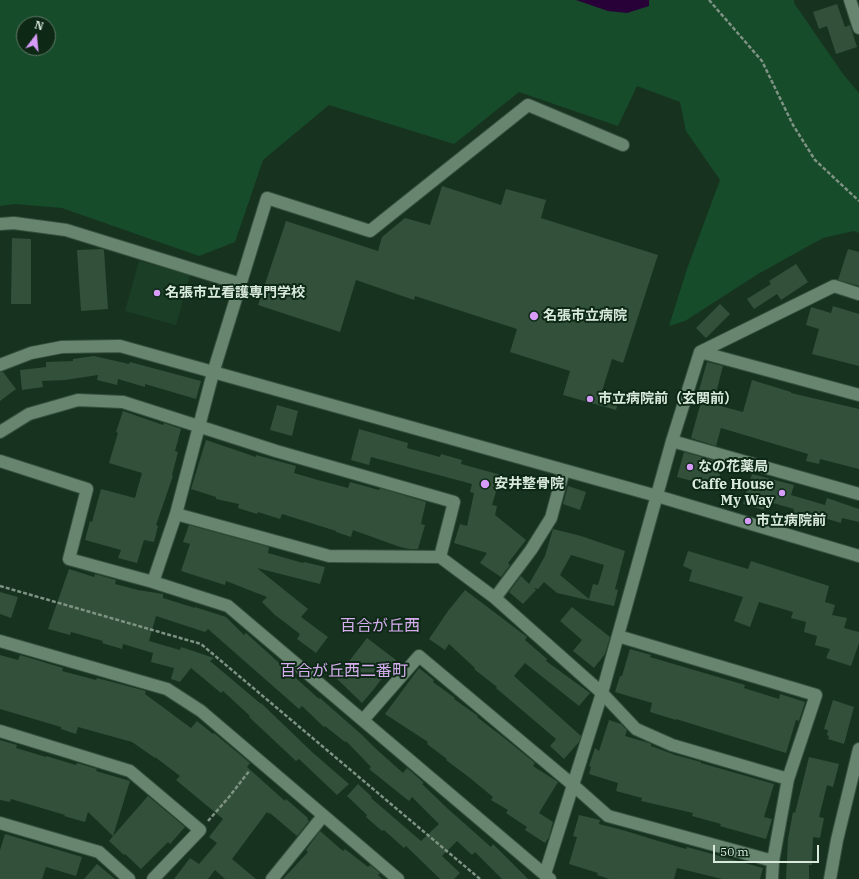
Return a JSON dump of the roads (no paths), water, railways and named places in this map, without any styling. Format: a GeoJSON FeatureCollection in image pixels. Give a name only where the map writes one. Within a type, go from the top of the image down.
{"type":"FeatureCollection","features":[{"type":"Feature","properties":{"kind":"street"},"geometry":{"type":"LineString","coordinates":[[850,0],[859,28]]}},
{"type":"Feature","properties":{"kind":"street"},"geometry":{"type":"LineString","coordinates":[[153,582],[176,514],[212,373],[267,198],[370,231],[528,105],[623,145]]}},
{"type":"Feature","properties":{"kind":"street"},"geometry":{"type":"LineString","coordinates":[[0,224],[14,223],[66,230],[241,284]]}},
{"type":"Feature","properties":{"kind":"street"},"geometry":{"type":"LineString","coordinates":[[0,461],[86,489],[69,560],[153,582],[228,606],[547,876],[573,785],[602,693],[672,441],[700,352],[834,286],[859,294]]}},
{"type":"Feature","properties":{"kind":"street"},"geometry":{"type":"LineString","coordinates":[[0,365],[31,353],[62,346],[120,346],[212,373],[657,496],[859,556]]}},
{"type":"Feature","properties":{"kind":"street"},"geometry":{"type":"LineString","coordinates":[[700,352],[859,395]]}},
{"type":"Feature","properties":{"kind":"street"},"geometry":{"type":"LineString","coordinates":[[0,432],[29,414],[78,400],[123,402],[276,451],[454,502],[440,557]]}},
{"type":"Feature","properties":{"kind":"street"},"geometry":{"type":"LineString","coordinates":[[672,441],[859,494]]}},
{"type":"Feature","properties":{"kind":"street"},"geometry":{"type":"LineString","coordinates":[[495,598],[531,550],[552,518],[564,470]]}},
{"type":"Feature","properties":{"kind":"street"},"geometry":{"type":"LineString","coordinates":[[176,514],[329,556],[440,557],[495,598],[602,693],[636,729],[672,745],[788,779]]}},
{"type":"Feature","properties":{"kind":"street"},"geometry":{"type":"LineString","coordinates":[[618,636],[816,695],[788,779],[773,861],[772,879]]}},
{"type":"Feature","properties":{"kind":"street"},"geometry":{"type":"LineString","coordinates":[[0,641],[167,689],[201,711],[398,879]]}},
{"type":"Feature","properties":{"kind":"street"},"geometry":{"type":"LineString","coordinates":[[363,720],[419,656],[608,816],[773,861]]}},
{"type":"Feature","properties":{"kind":"street"},"geometry":{"type":"LineString","coordinates":[[0,731],[130,771],[200,830],[153,879]]}},
{"type":"Feature","properties":{"kind":"street"},"geometry":{"type":"LineString","coordinates":[[830,879],[837,840],[859,751]]}},
{"type":"Feature","properties":{"kind":"street"},"geometry":{"type":"LineString","coordinates":[[272,879],[323,816]]}},
{"type":"Feature","properties":{"kind":"street"},"geometry":{"type":"LineString","coordinates":[[0,823],[99,852],[129,879]]}},
{"type":"Feature","properties":{"kind":"place","name":"名張市立看護専門学校"},"geometry":{"type":"Point","coordinates":[157,293]}},
{"type":"Feature","properties":{"kind":"place","name":"名張市立病院"},"geometry":{"type":"Point","coordinates":[534,316]}},
{"type":"Feature","properties":{"kind":"place","name":"市立病院前（玄関前）"},"geometry":{"type":"Point","coordinates":[590,399]}},
{"type":"Feature","properties":{"kind":"place","name":"なの花薬局"},"geometry":{"type":"Point","coordinates":[690,467]}},
{"type":"Feature","properties":{"kind":"place","name":"安井整骨院"},"geometry":{"type":"Point","coordinates":[485,484]}},
{"type":"Feature","properties":{"kind":"place","name":"Caffe House My Way"},"geometry":{"type":"Point","coordinates":[782,493]}},
{"type":"Feature","properties":{"kind":"place","name":"市立病院前"},"geometry":{"type":"Point","coordinates":[748,521]}},
{"type":"Feature","properties":{"kind":"district","name":"百合が丘西"},"geometry":{"type":"Point","coordinates":[380,626]}},
{"type":"Feature","properties":{"kind":"district","name":"百合が丘西二番町"},"geometry":{"type":"Point","coordinates":[344,671]}}]}
